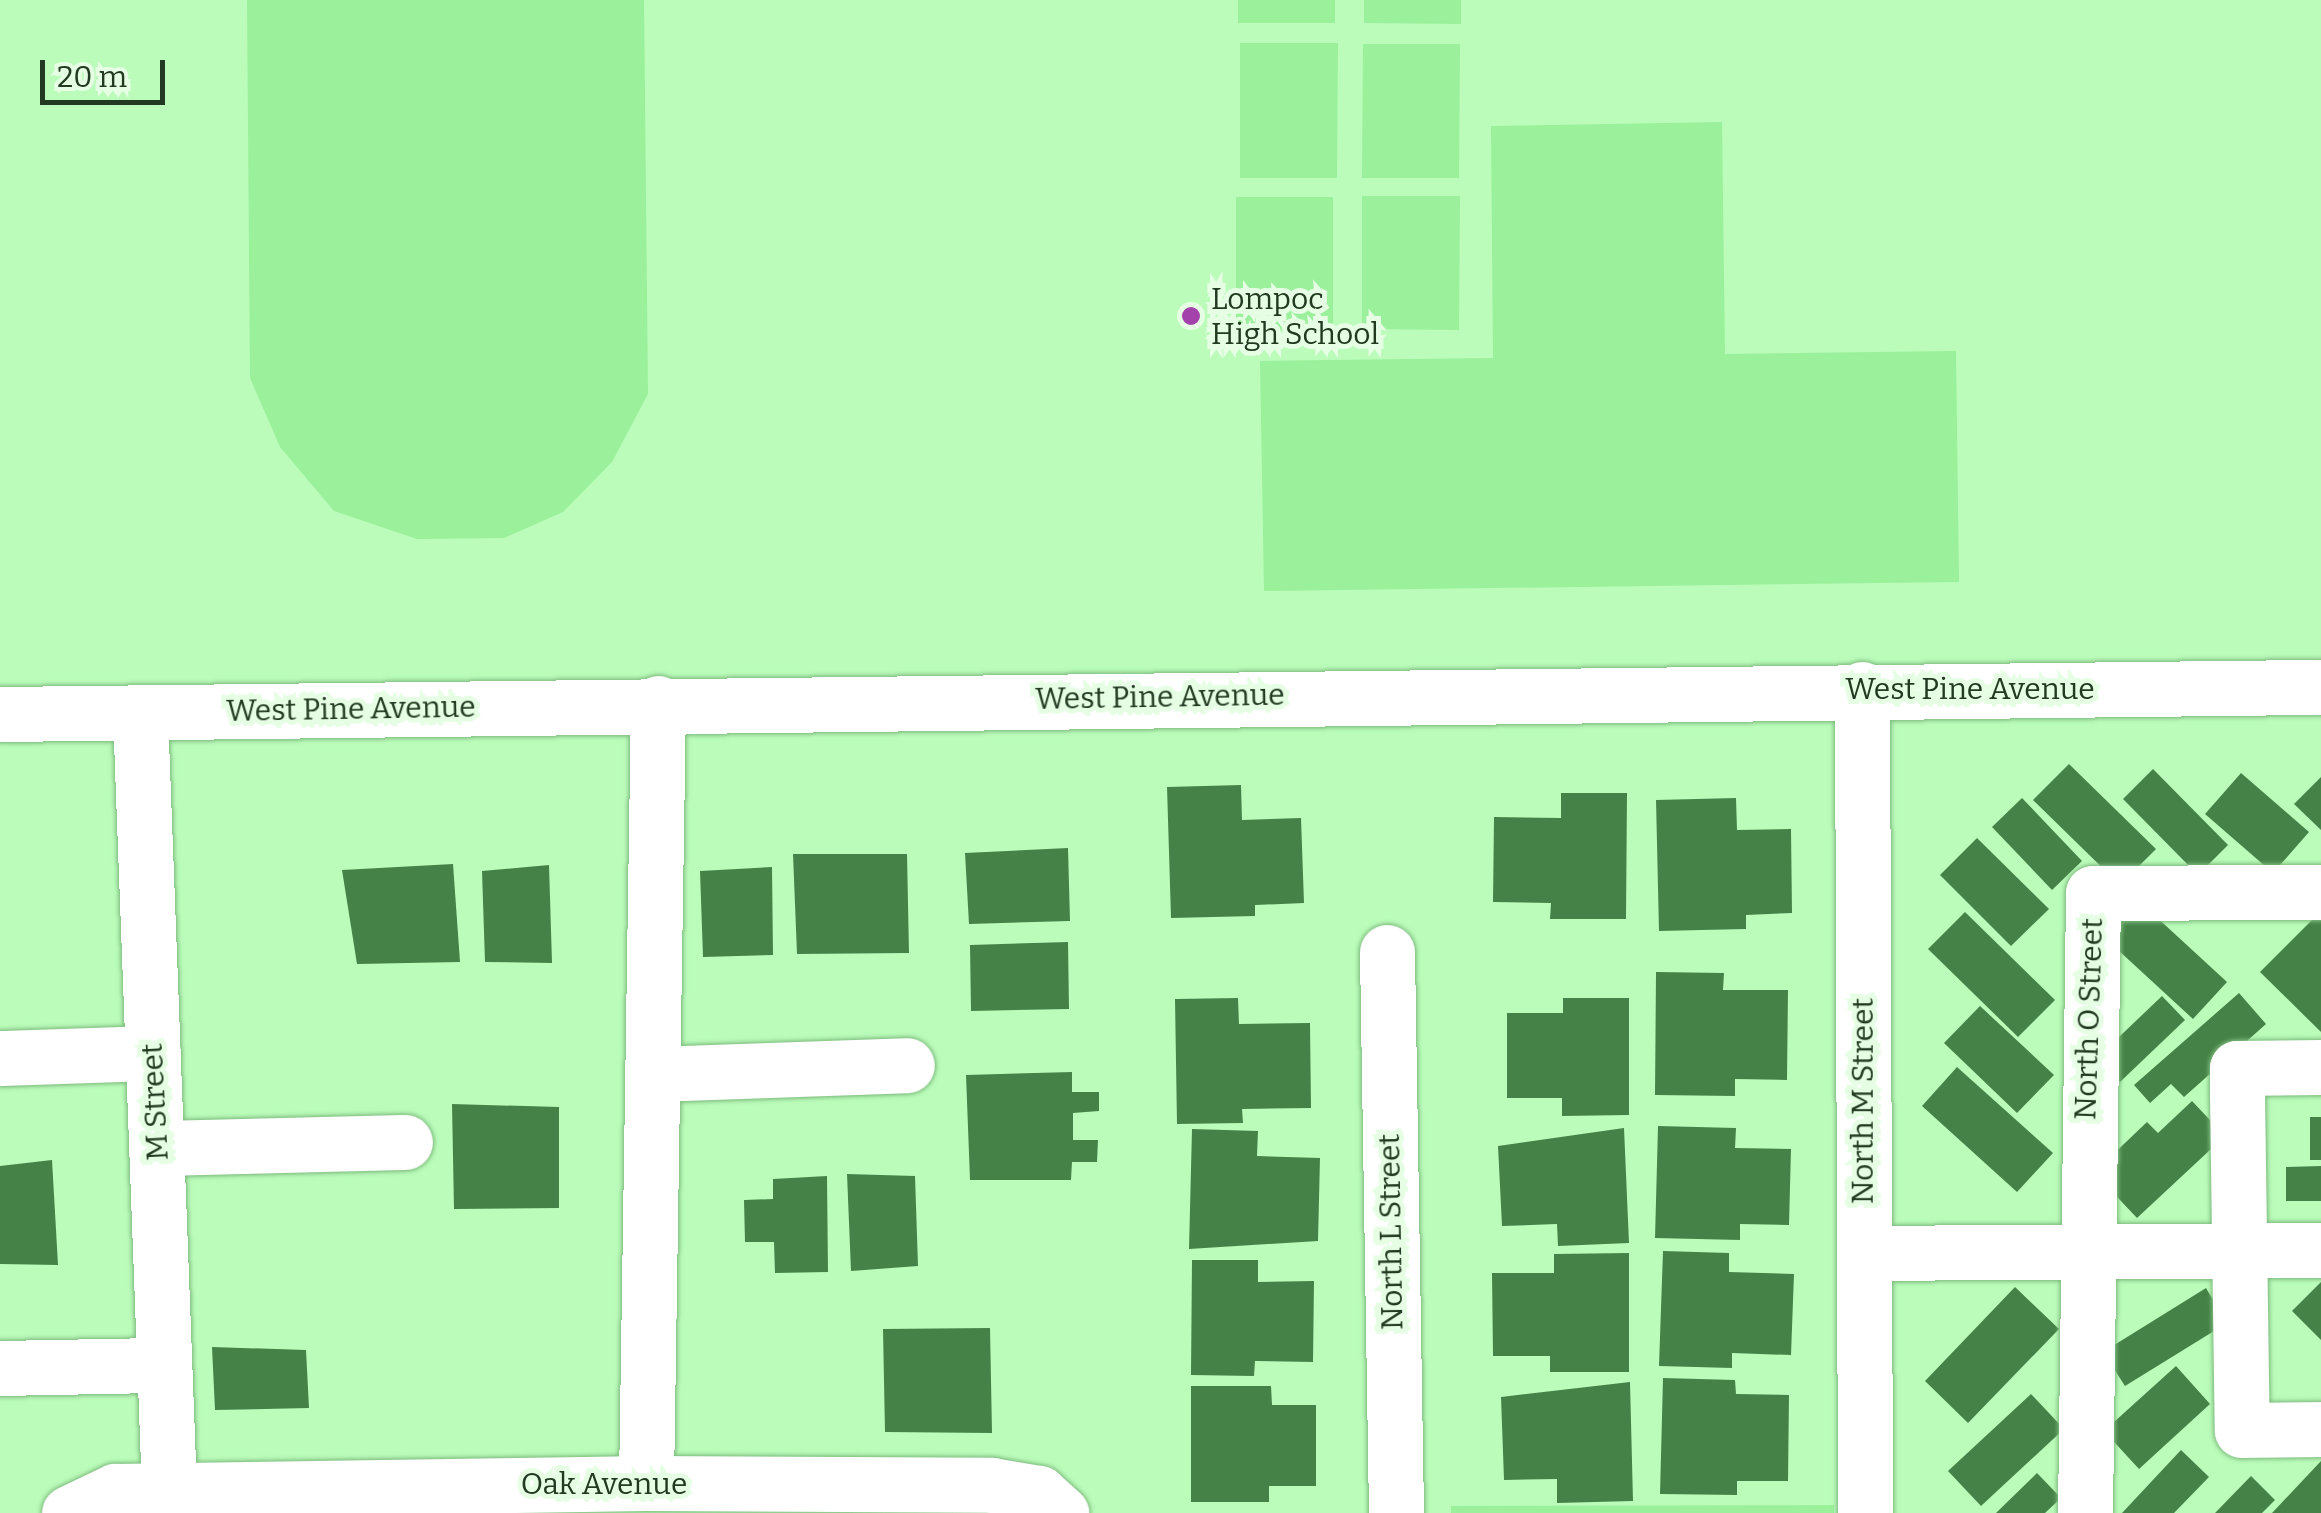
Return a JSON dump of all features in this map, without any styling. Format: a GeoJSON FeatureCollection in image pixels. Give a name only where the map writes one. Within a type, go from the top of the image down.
{"type":"FeatureCollection","features":[{"type":"Feature","properties":{"kind":"street","name":"West Pine Avenue"},"geometry":{"type":"LineString","coordinates":[[0,714],[658,703],[2321,687]]}},
{"type":"Feature","properties":{"kind":"street","name":"North M Street"},"geometry":{"type":"LineString","coordinates":[[1862,689],[1865,1513]]}},
{"type":"Feature","properties":{"kind":"street"},"geometry":{"type":"LineString","coordinates":[[646,1483],[658,703]]}},
{"type":"Feature","properties":{"kind":"street","name":"M Street"},"geometry":{"type":"LineString","coordinates":[[140,714],[159,1148],[158,1364],[169,1490]]}},
{"type":"Feature","properties":{"kind":"street","name":"North O Street"},"geometry":{"type":"LineString","coordinates":[[2082,1252],[2093,893],[2321,892]]}},
{"type":"Feature","properties":{"kind":"street","name":"North L Street"},"geometry":{"type":"LineString","coordinates":[[1386,952],[1396,1513]]}},
{"type":"Feature","properties":{"kind":"street"},"geometry":{"type":"LineString","coordinates":[[0,1058],[153,1053]]}},
{"type":"Feature","properties":{"kind":"street"},"geometry":{"type":"LineString","coordinates":[[653,1074],[907,1065]]}},
{"type":"Feature","properties":{"kind":"street"},"geometry":{"type":"LineString","coordinates":[[2321,1067],[2237,1068],[2242,1430],[2321,1429]]}},
{"type":"Feature","properties":{"kind":"street"},"geometry":{"type":"LineString","coordinates":[[159,1148],[406,1142]]}},
{"type":"Feature","properties":{"kind":"street"},"geometry":{"type":"LineString","coordinates":[[1864,1253],[2321,1250]]}},
{"type":"Feature","properties":{"kind":"street"},"geometry":{"type":"LineString","coordinates":[[2082,1252],[2086,1513]]}},
{"type":"Feature","properties":{"kind":"street"},"geometry":{"type":"LineString","coordinates":[[0,1368],[158,1364]]}},
{"type":"Feature","properties":{"kind":"street","name":"Oak Avenue"},"geometry":{"type":"LineString","coordinates":[[69,1513],[115,1491],[646,1483],[1050,1503]]}},
{"type":"Feature","properties":{"kind":"green space"},"geometry":{"type":"Polygon","coordinates":[[[247,0],[644,0],[648,394],[612,462],[563,512],[504,538],[417,539],[334,511],[280,447],[250,378],[247,0]]]}},
{"type":"Feature","properties":{"kind":"green space"},"geometry":{"type":"Polygon","coordinates":[[[1238,0],[1335,0],[1335,23],[1238,23],[1238,0]]]}},
{"type":"Feature","properties":{"kind":"green space"},"geometry":{"type":"Polygon","coordinates":[[[1364,0],[1461,0],[1461,24],[1364,23],[1364,0]]]}},
{"type":"Feature","properties":{"kind":"green space"},"geometry":{"type":"Polygon","coordinates":[[[1240,43],[1338,43],[1337,178],[1240,178],[1240,43]]]}},
{"type":"Feature","properties":{"kind":"green space"},"geometry":{"type":"Polygon","coordinates":[[[1363,44],[1460,44],[1459,178],[1362,178],[1363,44]]]}},
{"type":"Feature","properties":{"kind":"green space"},"geometry":{"type":"Polygon","coordinates":[[[1722,122],[1725,354],[1956,351],[1959,582],[1264,591],[1260,361],[1493,358],[1491,126],[1722,122]]]}},
{"type":"Feature","properties":{"kind":"green space"},"geometry":{"type":"Polygon","coordinates":[[[1362,196],[1460,196],[1459,330],[1362,329],[1362,196]]]}},
{"type":"Feature","properties":{"kind":"green space"},"geometry":{"type":"Polygon","coordinates":[[[1236,197],[1333,197],[1333,331],[1236,331],[1236,197]]]}},
{"type":"Feature","properties":{"kind":"green space"},"geometry":{"type":"Polygon","coordinates":[[[1834,1505],[1834,1513],[1451,1513],[1451,1506],[1834,1505]]]}},
{"type":"Feature","properties":{"kind":"building"},"geometry":{"type":"Polygon","coordinates":[[[2069,764],[2156,849],[2120,885],[2033,800],[2069,764]]]}},
{"type":"Feature","properties":{"kind":"building"},"geometry":{"type":"Polygon","coordinates":[[[2153,769],[2228,845],[2198,875],[2123,799],[2153,769]]]}},
{"type":"Feature","properties":{"kind":"building"},"geometry":{"type":"Polygon","coordinates":[[[2241,773],[2309,832],[2273,873],[2205,814],[2241,773]]]}},
{"type":"Feature","properties":{"kind":"building"},"geometry":{"type":"Polygon","coordinates":[[[2321,777],[2321,830],[2294,804],[2321,777]]]}},
{"type":"Feature","properties":{"kind":"building"},"geometry":{"type":"Polygon","coordinates":[[[1241,785],[1242,820],[1301,818],[1304,903],[1255,905],[1255,916],[1171,918],[1167,787],[1241,785]]]}},
{"type":"Feature","properties":{"kind":"building"},"geometry":{"type":"Polygon","coordinates":[[[1561,793],[1627,793],[1626,919],[1550,919],[1551,903],[1493,902],[1494,817],[1561,818],[1561,793]]]}},
{"type":"Feature","properties":{"kind":"building"},"geometry":{"type":"Polygon","coordinates":[[[1736,798],[1737,830],[1791,829],[1792,913],[1746,915],[1746,929],[1659,931],[1656,800],[1736,798]]]}},
{"type":"Feature","properties":{"kind":"building"},"geometry":{"type":"Polygon","coordinates":[[[2022,798],[2082,861],[2052,890],[1992,827],[2022,798]]]}},
{"type":"Feature","properties":{"kind":"building"},"geometry":{"type":"Polygon","coordinates":[[[1977,838],[2049,909],[2011,946],[1940,875],[1977,838]]]}},
{"type":"Feature","properties":{"kind":"building"},"geometry":{"type":"Polygon","coordinates":[[[1068,848],[1070,921],[969,924],[965,853],[1068,848]]]}},
{"type":"Feature","properties":{"kind":"building"},"geometry":{"type":"Polygon","coordinates":[[[793,854],[907,854],[909,953],[797,954],[793,854]]]}},
{"type":"Feature","properties":{"kind":"building"},"geometry":{"type":"Polygon","coordinates":[[[453,864],[460,962],[357,964],[342,870],[453,864]]]}},
{"type":"Feature","properties":{"kind":"building"},"geometry":{"type":"Polygon","coordinates":[[[549,865],[552,963],[485,962],[482,871],[549,865]]]}},
{"type":"Feature","properties":{"kind":"building"},"geometry":{"type":"Polygon","coordinates":[[[772,867],[773,955],[703,957],[700,871],[772,867]]]}},
{"type":"Feature","properties":{"kind":"building"},"geometry":{"type":"Polygon","coordinates":[[[2139,901],[2227,982],[2193,1019],[2105,938],[2139,901]]]}},
{"type":"Feature","properties":{"kind":"building"},"geometry":{"type":"Polygon","coordinates":[[[1965,912],[2055,1000],[2018,1037],[1928,949],[1965,912]]]}},
{"type":"Feature","properties":{"kind":"building"},"geometry":{"type":"Polygon","coordinates":[[[2318,914],[2321,916],[2321,1032],[2260,972],[2318,914]]]}},
{"type":"Feature","properties":{"kind":"building"},"geometry":{"type":"Polygon","coordinates":[[[1068,942],[1069,1009],[971,1011],[970,945],[1068,942]]]}},
{"type":"Feature","properties":{"kind":"building"},"geometry":{"type":"Polygon","coordinates":[[[1656,972],[1724,973],[1723,990],[1788,990],[1787,1080],[1735,1079],[1735,1096],[1655,1095],[1656,972]]]}},
{"type":"Feature","properties":{"kind":"building"},"geometry":{"type":"Polygon","coordinates":[[[2239,993],[2266,1024],[2184,1097],[2171,1084],[2150,1103],[2134,1085],[2239,993]]]}},
{"type":"Feature","properties":{"kind":"building"},"geometry":{"type":"Polygon","coordinates":[[[2162,996],[2185,1020],[2120,1082],[2097,1058],[2162,996]]]}},
{"type":"Feature","properties":{"kind":"building"},"geometry":{"type":"Polygon","coordinates":[[[1238,998],[1239,1024],[1310,1023],[1311,1108],[1242,1109],[1243,1123],[1177,1124],[1175,999],[1238,998]]]}},
{"type":"Feature","properties":{"kind":"building"},"geometry":{"type":"Polygon","coordinates":[[[1563,998],[1629,998],[1629,1115],[1562,1116],[1562,1098],[1507,1098],[1507,1013],[1563,1013],[1563,998]]]}},
{"type":"Feature","properties":{"kind":"building"},"geometry":{"type":"Polygon","coordinates":[[[1980,1006],[2054,1075],[2017,1113],[1944,1043],[1980,1006]]]}},
{"type":"Feature","properties":{"kind":"building"},"geometry":{"type":"Polygon","coordinates":[[[1957,1067],[2053,1153],[2017,1192],[1922,1106],[1957,1067]]]}},
{"type":"Feature","properties":{"kind":"building"},"geometry":{"type":"Polygon","coordinates":[[[1072,1072],[1072,1092],[1099,1092],[1099,1111],[1073,1113],[1073,1140],[1098,1140],[1097,1162],[1072,1162],[1071,1180],[970,1180],[966,1075],[1072,1072]]]}},
{"type":"Feature","properties":{"kind":"building"},"geometry":{"type":"Polygon","coordinates":[[[2192,1101],[2225,1136],[2137,1218],[2103,1182],[2105,1162],[2147,1122],[2158,1133],[2192,1101]]]}},
{"type":"Feature","properties":{"kind":"building"},"geometry":{"type":"Polygon","coordinates":[[[452,1104],[559,1107],[559,1208],[454,1209],[452,1104]]]}},
{"type":"Feature","properties":{"kind":"building"},"geometry":{"type":"Polygon","coordinates":[[[2310,1117],[2321,1117],[2321,1160],[2310,1160],[2310,1117]]]}},
{"type":"Feature","properties":{"kind":"building"},"geometry":{"type":"Polygon","coordinates":[[[1658,1126],[1736,1128],[1735,1148],[1791,1149],[1789,1225],[1740,1224],[1740,1240],[1655,1238],[1658,1126]]]}},
{"type":"Feature","properties":{"kind":"building"},"geometry":{"type":"Polygon","coordinates":[[[1624,1128],[1629,1243],[1558,1246],[1557,1224],[1502,1226],[1498,1146],[1624,1128]]]}},
{"type":"Feature","properties":{"kind":"building"},"geometry":{"type":"Polygon","coordinates":[[[1192,1129],[1258,1131],[1257,1156],[1320,1158],[1318,1241],[1189,1249],[1192,1129]]]}},
{"type":"Feature","properties":{"kind":"building"},"geometry":{"type":"Polygon","coordinates":[[[52,1160],[58,1265],[0,1264],[0,1166],[52,1160]]]}},
{"type":"Feature","properties":{"kind":"building"},"geometry":{"type":"Polygon","coordinates":[[[2321,1166],[2321,1201],[2286,1201],[2286,1167],[2321,1166]]]}},
{"type":"Feature","properties":{"kind":"building"},"geometry":{"type":"Polygon","coordinates":[[[847,1174],[915,1176],[918,1266],[851,1271],[847,1174]]]}},
{"type":"Feature","properties":{"kind":"building"},"geometry":{"type":"Polygon","coordinates":[[[827,1176],[828,1272],[775,1273],[774,1242],[745,1242],[744,1200],[773,1199],[773,1179],[827,1176]]]}},
{"type":"Feature","properties":{"kind":"building"},"geometry":{"type":"Polygon","coordinates":[[[1663,1251],[1729,1253],[1729,1272],[1794,1274],[1791,1355],[1732,1353],[1732,1368],[1659,1366],[1663,1251]]]}},
{"type":"Feature","properties":{"kind":"building"},"geometry":{"type":"Polygon","coordinates":[[[1629,1253],[1629,1372],[1550,1372],[1550,1356],[1493,1356],[1492,1273],[1554,1273],[1554,1254],[1629,1253]]]}},
{"type":"Feature","properties":{"kind":"building"},"geometry":{"type":"Polygon","coordinates":[[[1192,1260],[1258,1260],[1258,1282],[1314,1281],[1313,1362],[1255,1361],[1254,1376],[1191,1375],[1192,1260]]]}},
{"type":"Feature","properties":{"kind":"building"},"geometry":{"type":"Polygon","coordinates":[[[2321,1282],[2321,1340],[2292,1311],[2321,1282]]]}},
{"type":"Feature","properties":{"kind":"building"},"geometry":{"type":"Polygon","coordinates":[[[2015,1287],[2059,1329],[1968,1423],[1925,1381],[2015,1287]]]}},
{"type":"Feature","properties":{"kind":"building"},"geometry":{"type":"Polygon","coordinates":[[[2206,1288],[2227,1323],[2125,1386],[2103,1352],[2206,1288]]]}},
{"type":"Feature","properties":{"kind":"building"},"geometry":{"type":"Polygon","coordinates":[[[990,1328],[992,1433],[885,1432],[883,1329],[990,1328]]]}},
{"type":"Feature","properties":{"kind":"building"},"geometry":{"type":"Polygon","coordinates":[[[212,1347],[306,1350],[309,1408],[215,1410],[212,1347]]]}},
{"type":"Feature","properties":{"kind":"building"},"geometry":{"type":"Polygon","coordinates":[[[2176,1366],[2210,1404],[2139,1469],[2104,1431],[2176,1366]]]}},
{"type":"Feature","properties":{"kind":"building"},"geometry":{"type":"Polygon","coordinates":[[[1663,1378],[1735,1380],[1736,1394],[1789,1395],[1788,1481],[1737,1481],[1737,1495],[1660,1494],[1663,1378]]]}},
{"type":"Feature","properties":{"kind":"building"},"geometry":{"type":"Polygon","coordinates":[[[1630,1382],[1633,1501],[1557,1503],[1557,1479],[1504,1480],[1501,1397],[1630,1382]]]}},
{"type":"Feature","properties":{"kind":"building"},"geometry":{"type":"Polygon","coordinates":[[[1191,1386],[1271,1386],[1272,1405],[1316,1405],[1316,1486],[1269,1486],[1269,1502],[1191,1502],[1191,1386]]]}},
{"type":"Feature","properties":{"kind":"building"},"geometry":{"type":"Polygon","coordinates":[[[2031,1394],[2064,1429],[1981,1506],[1948,1471],[2031,1394]]]}},
{"type":"Feature","properties":{"kind":"building"},"geometry":{"type":"Polygon","coordinates":[[[2181,1450],[2209,1477],[2174,1513],[2122,1513],[2181,1450]]]}},
{"type":"Feature","properties":{"kind":"building"},"geometry":{"type":"Polygon","coordinates":[[[2321,1461],[2321,1513],[2272,1513],[2321,1461]]]}},
{"type":"Feature","properties":{"kind":"building"},"geometry":{"type":"Polygon","coordinates":[[[2037,1473],[2061,1498],[2045,1513],[1996,1513],[2037,1473]]]}},
{"type":"Feature","properties":{"kind":"building"},"geometry":{"type":"Polygon","coordinates":[[[2251,1476],[2275,1500],[2262,1513],[2215,1513],[2251,1476]]]}},
{"type":"Feature","properties":{"kind":"place","name":"Lompoc High School"},"geometry":{"type":"Point","coordinates":[1191,316]}}]}
